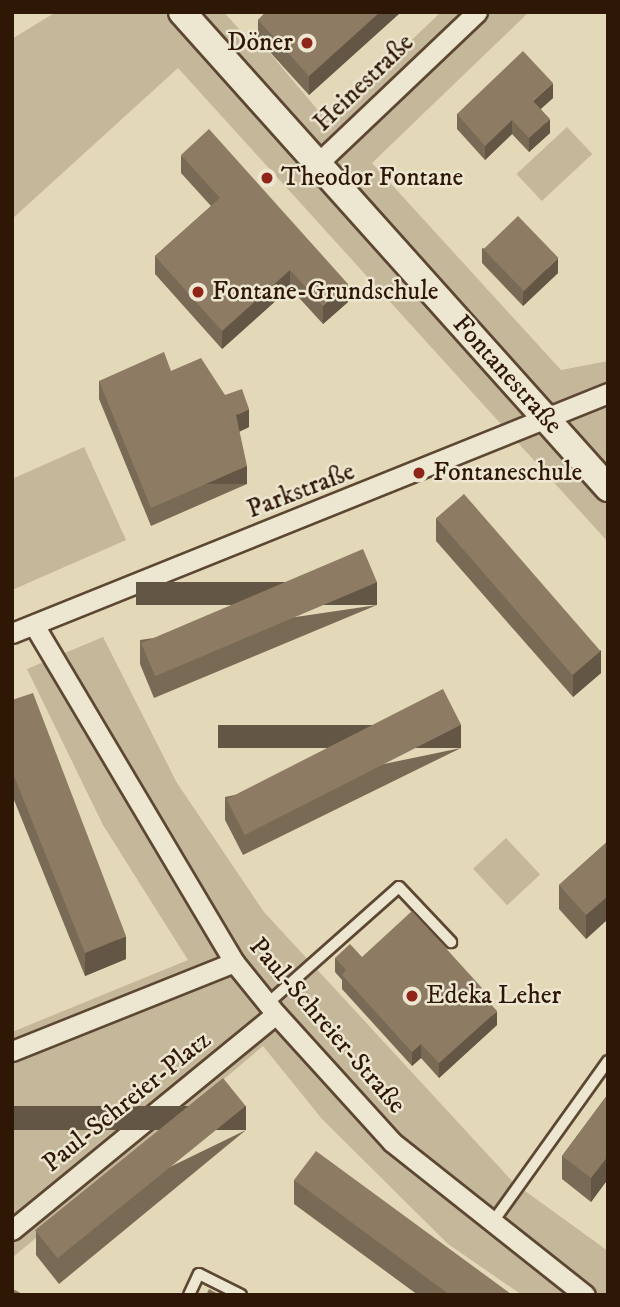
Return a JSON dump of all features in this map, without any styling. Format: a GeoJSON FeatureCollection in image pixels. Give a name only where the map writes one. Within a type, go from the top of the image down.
{"type":"FeatureCollection","features":[{"type":"Feature","properties":{"kind":"street","name":"Fontanestraße"},"geometry":{"type":"LineString","coordinates":[[182,12],[608,488]]}},
{"type":"Feature","properties":{"kind":"street","name":"Heinestraße"},"geometry":{"type":"LineString","coordinates":[[318,163],[477,12]]}},
{"type":"Feature","properties":{"kind":"street","name":"Parkstraße"},"geometry":{"type":"LineString","coordinates":[[12,633],[608,393]]}},
{"type":"Feature","properties":{"kind":"street","name":"Paul-Schreier-Straße"},"geometry":{"type":"LineString","coordinates":[[34,625],[234,962],[272,1009],[392,1142],[585,1295]]}},
{"type":"Feature","properties":{"kind":"street"},"geometry":{"type":"LineString","coordinates":[[12,1051],[234,962]]}},
{"type":"Feature","properties":{"kind":"street","name":"Paul-Schreier-Platz"},"geometry":{"type":"LineString","coordinates":[[12,1230],[272,1009]]}},
{"type":"Feature","properties":{"kind":"lane"},"geometry":{"type":"LineString","coordinates":[[272,1009],[399,887],[451,942]]}},
{"type":"Feature","properties":{"kind":"lane"},"geometry":{"type":"LineString","coordinates":[[492,1223],[608,1061]]}},
{"type":"Feature","properties":{"kind":"lane"},"geometry":{"type":"LineString","coordinates":[[189,1295],[199,1273],[241,1295]]}},
{"type":"Feature","properties":{"kind":"shaded area"},"geometry":{"type":"Polygon","coordinates":[[[56,12],[224,12],[251,43],[258,39],[327,121],[441,12],[529,12],[372,163],[561,370],[608,361],[608,542],[178,68],[12,219],[12,39],[56,12]]]}},
{"type":"Feature","properties":{"kind":"shaded area"},"geometry":{"type":"Polygon","coordinates":[[[567,127],[592,154],[542,201],[517,174],[567,127]]]}},
{"type":"Feature","properties":{"kind":"shaded area"},"geometry":{"type":"Polygon","coordinates":[[[84,447],[126,540],[12,590],[12,479],[84,447]]]}},
{"type":"Feature","properties":{"kind":"shaded area"},"geometry":{"type":"Polygon","coordinates":[[[103,637],[177,783],[264,912],[514,1183],[608,1251],[608,1295],[522,1295],[448,1244],[322,1119],[263,1046],[12,1258],[12,1032],[188,960],[103,825],[27,669],[103,637]]]}},
{"type":"Feature","properties":{"kind":"shaded area"},"geometry":{"type":"Polygon","coordinates":[[[506,838],[540,875],[507,905],[473,869],[506,838]]]}},
{"type":"Feature","properties":{"kind":"building"},"geometry":{"type":"Polygon","coordinates":[[[266,12],[380,12],[309,76],[258,20],[266,12]]]}},
{"type":"Feature","properties":{"kind":"building"},"geometry":{"type":"Polygon","coordinates":[[[523,51],[553,83],[533,101],[550,119],[529,138],[512,120],[485,146],[457,114],[523,51]]]}},
{"type":"Feature","properties":{"kind":"building"},"geometry":{"type":"Polygon","coordinates":[[[209,129],[348,284],[323,306],[290,270],[222,331],[155,256],[220,198],[181,155],[209,129]]]}},
{"type":"Feature","properties":{"kind":"building"},"geometry":{"type":"Polygon","coordinates":[[[518,216],[558,258],[524,291],[483,249],[518,216]]]}},
{"type":"Feature","properties":{"kind":"building"},"geometry":{"type":"Polygon","coordinates":[[[164,352],[171,371],[201,358],[225,395],[242,389],[249,409],[236,415],[247,466],[151,508],[99,381],[164,352]]]}},
{"type":"Feature","properties":{"kind":"building"},"geometry":{"type":"Polygon","coordinates":[[[464,494],[600,651],[573,675],[436,518],[464,494]]]}},
{"type":"Feature","properties":{"kind":"building"},"geometry":{"type":"Polygon","coordinates":[[[363,549],[377,582],[155,676],[141,643],[363,549]]]}},
{"type":"Feature","properties":{"kind":"building"},"geometry":{"type":"Polygon","coordinates":[[[443,689],[461,725],[245,835],[226,799],[443,689]]]}},
{"type":"Feature","properties":{"kind":"building"},"geometry":{"type":"Polygon","coordinates":[[[33,693],[126,936],[85,953],[12,771],[12,700],[33,693]]]}},
{"type":"Feature","properties":{"kind":"building"},"geometry":{"type":"Polygon","coordinates":[[[608,841],[608,896],[586,915],[559,885],[608,841]]]}},
{"type":"Feature","properties":{"kind":"building","name":"Edeka Leher"},"geometry":{"type":"Polygon","coordinates":[[[412,911],[482,988],[479,991],[497,1011],[439,1063],[421,1044],[412,1052],[342,975],[346,970],[335,958],[350,944],[362,957],[412,911]]]}},
{"type":"Feature","properties":{"kind":"building"},"geometry":{"type":"Polygon","coordinates":[[[223,1078],[246,1106],[58,1258],[35,1230],[223,1078]]]}},
{"type":"Feature","properties":{"kind":"building"},"geometry":{"type":"Polygon","coordinates":[[[608,1094],[608,1156],[591,1178],[562,1156],[608,1094]]]}},
{"type":"Feature","properties":{"kind":"building"},"geometry":{"type":"Polygon","coordinates":[[[316,1151],[511,1294],[450,1295],[294,1180],[316,1151]]]}},
{"type":"Feature","properties":{"kind":"building"},"geometry":{"type":"Polygon","coordinates":[[[13,1289],[24,1295],[12,1295],[13,1289]]]}},
{"type":"Feature","properties":{"kind":"building"},"geometry":{"type":"Polygon","coordinates":[[[209,1289],[220,1295],[206,1295],[209,1289]]]}},
{"type":"Feature","properties":{"kind":"place","name":"Döner"},"geometry":{"type":"Point","coordinates":[307,43]}},
{"type":"Feature","properties":{"kind":"place","name":"Theodor Fontane"},"geometry":{"type":"Point","coordinates":[267,178]}},
{"type":"Feature","properties":{"kind":"place","name":"Fontane-Grundschule"},"geometry":{"type":"Point","coordinates":[198,292]}},
{"type":"Feature","properties":{"kind":"place","name":"Fontaneschule"},"geometry":{"type":"Point","coordinates":[419,473]}},
{"type":"Feature","properties":{"kind":"place","name":"Edeka Leher"},"geometry":{"type":"Point","coordinates":[412,996]}}]}
